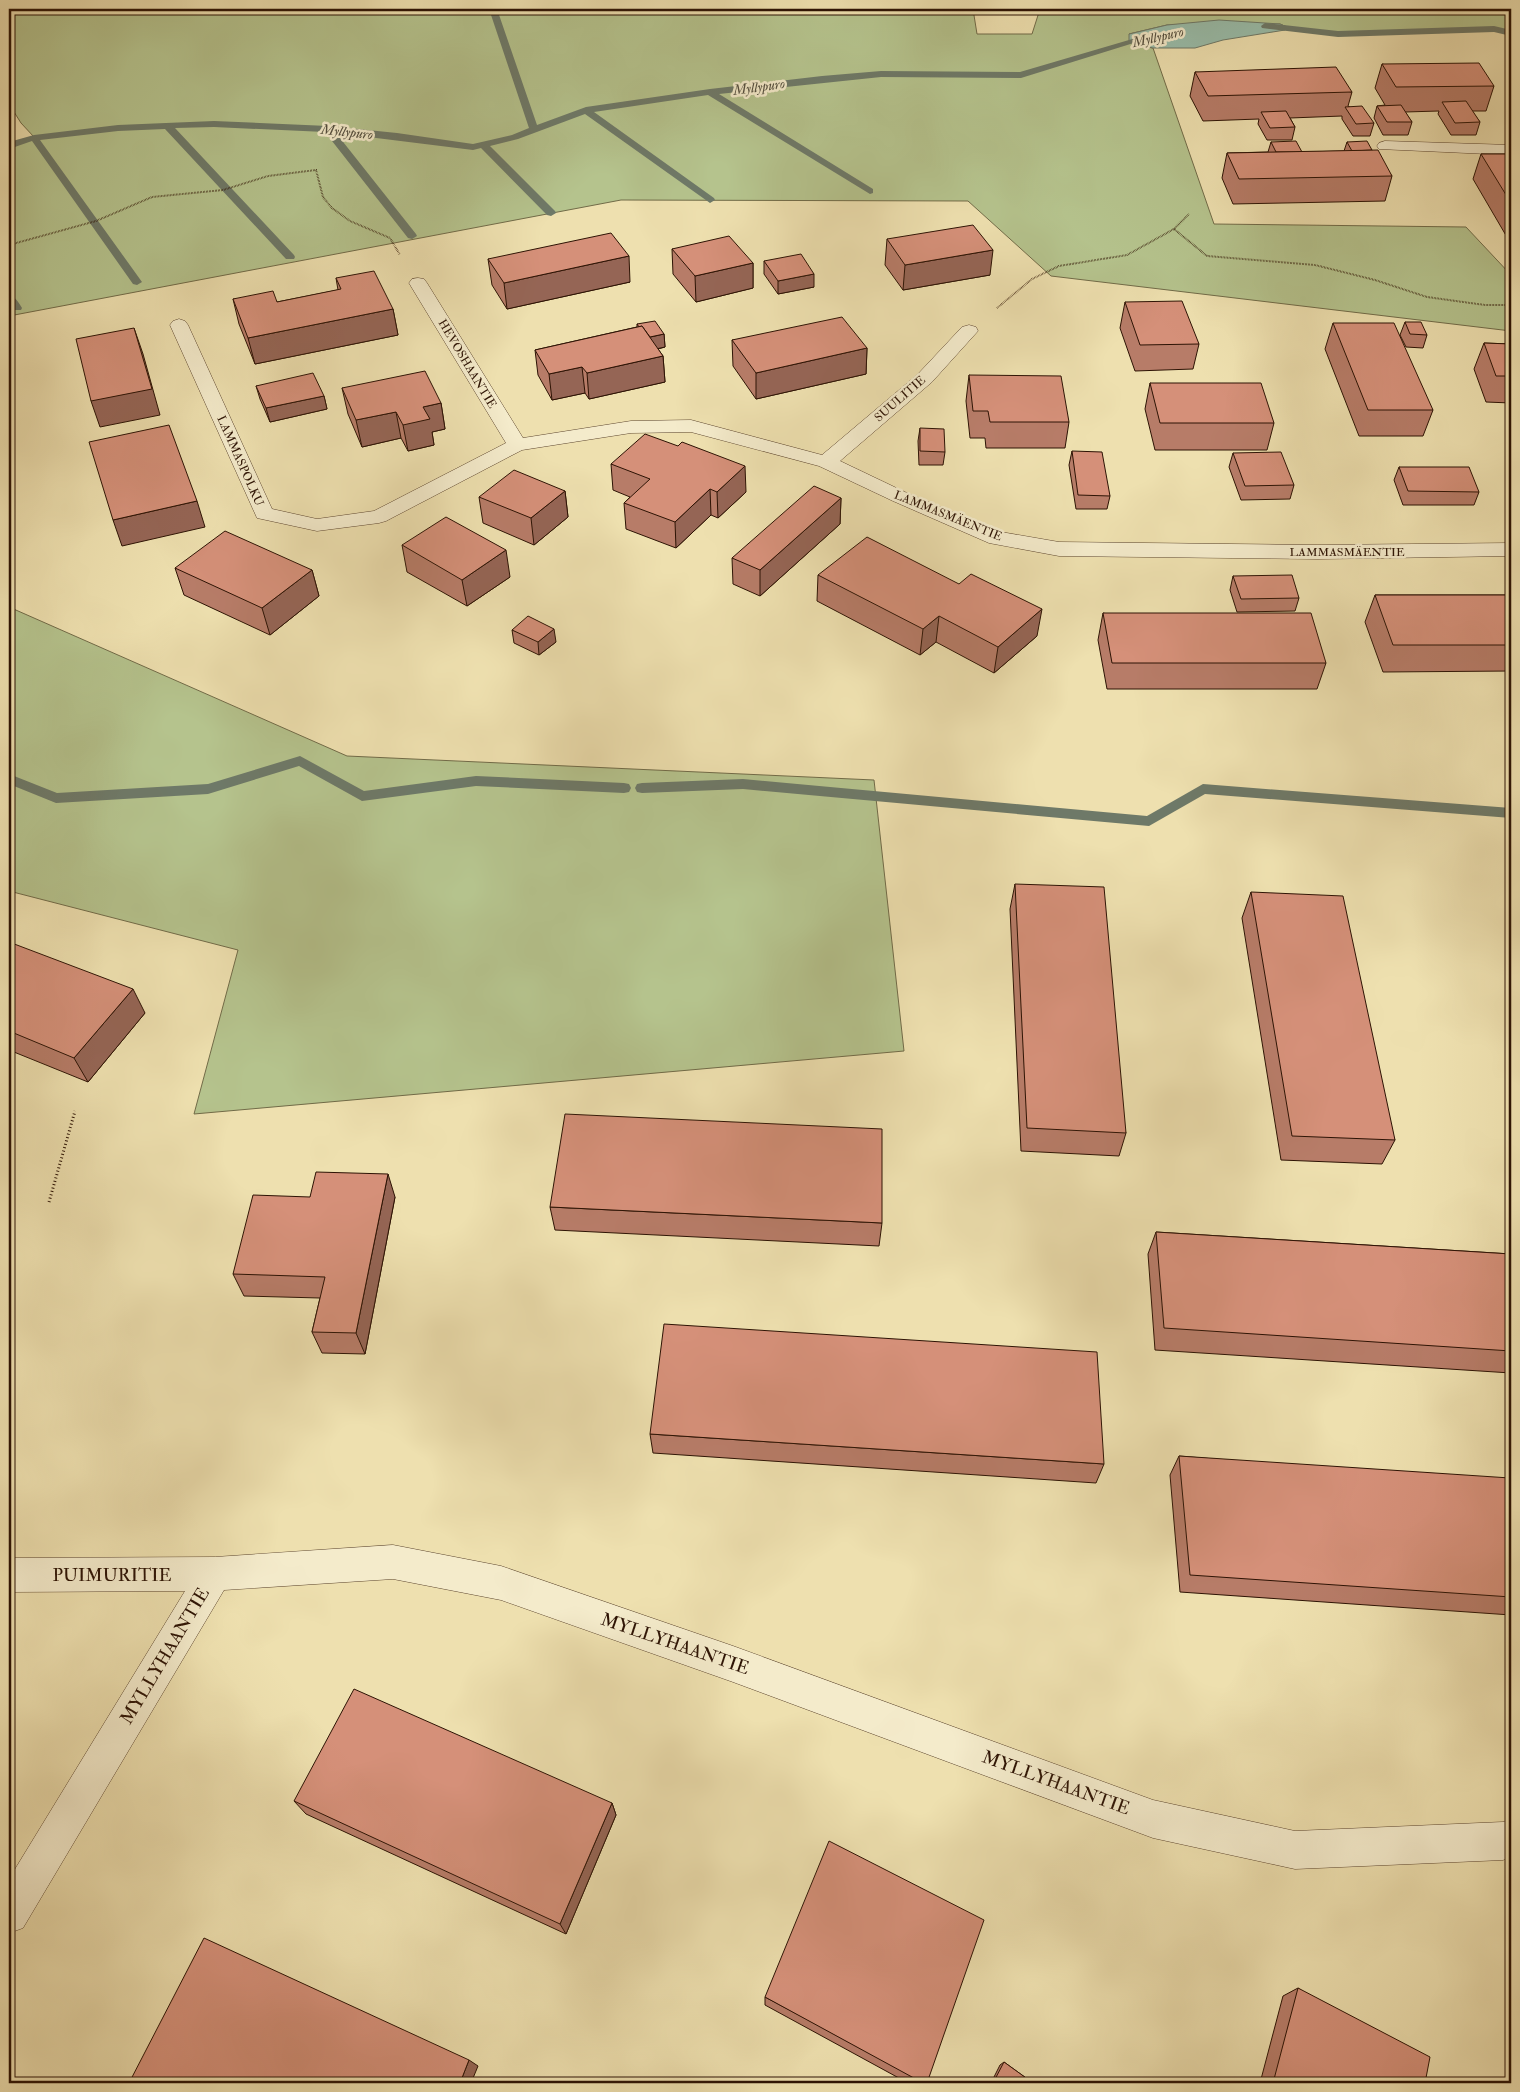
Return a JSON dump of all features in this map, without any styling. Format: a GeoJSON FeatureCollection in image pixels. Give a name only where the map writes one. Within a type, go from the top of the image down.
{"type":"FeatureCollection","features":[{"type":"Feature","properties":{"kind":"street"},"geometry":{"type":"LineString","coordinates":[[1384,146],[1511,150]]}},
{"type":"Feature","properties":{"kind":"street","name":"HEVOSHAANTIE"},"geometry":{"type":"LineString","coordinates":[[418,283],[517,445]]}},
{"type":"Feature","properties":{"kind":"street","name":"LAMMASPOLKU"},"geometry":{"type":"LineString","coordinates":[[179,325],[264,514],[317,525],[379,517],[517,445]]}},
{"type":"Feature","properties":{"kind":"street","name":"SUULITIE"},"geometry":{"type":"LineString","coordinates":[[826,462],[925,378],[969,331]]}},
{"type":"Feature","properties":{"kind":"street","name":"LAMMASMÄENTIE"},"geometry":{"type":"LineString","coordinates":[[517,445],[631,426],[691,426],[826,462],[900,497],[996,538],[1059,549],[1318,552],[1511,550]]}},
{"type":"Feature","properties":{"kind":"street","name":"MYLLYHAANTIE"},"geometry":{"type":"LineString","coordinates":[[9,1914],[214,1574],[393,1562],[501,1583],[733,1664],[1153,1819],[1295,1850],[1508,1845]]}},
{"type":"Feature","properties":{"kind":"street","name":"PUIMURITIE"},"geometry":{"type":"LineString","coordinates":[[9,1576],[214,1574]]}},
{"type":"Feature","properties":{"kind":"path"},"geometry":{"type":"LineString","coordinates":[[9,245],[90,222],[152,198],[223,190],[268,176],[316,170],[323,197],[332,208],[350,220],[390,238],[418,283]]}},
{"type":"Feature","properties":{"kind":"path"},"geometry":{"type":"LineString","coordinates":[[969,331],[1032,279],[1059,266],[1127,256],[1174,229],[1189,214]]}},
{"type":"Feature","properties":{"kind":"path"},"geometry":{"type":"LineString","coordinates":[[1174,229],[1207,256],[1315,266],[1375,280],[1427,297],[1485,305],[1511,304]]}},
{"type":"Feature","properties":{"kind":"path"},"geometry":{"type":"LineString","coordinates":[[49,1202],[75,1110]]}},
{"type":"Feature","properties":{"kind":"green space"},"geometry":{"type":"Polygon","coordinates":[[[9,9],[973,9],[977,34],[1032,34],[1040,9],[1511,9],[1511,33],[1494,29],[1338,34],[1287,27],[1280,24],[1167,25],[1129,34],[1140,46],[1153,48],[1214,224],[1466,227],[1511,275],[1511,331],[1051,276],[968,201],[621,200],[9,316],[9,146],[34,137],[21,123],[9,104],[9,9]]]}},
{"type":"Feature","properties":{"kind":"green space"},"geometry":{"type":"Polygon","coordinates":[[[9,607],[347,756],[874,780],[904,1051],[194,1114],[238,950],[9,891],[9,607]]]}},
{"type":"Feature","properties":{"kind":"water"},"geometry":{"type":"Polygon","coordinates":[[[1219,20],[1280,24],[1287,27],[1285,30],[1223,40],[1195,48],[1153,48],[1129,42],[1129,34],[1167,25],[1219,20]]]}},
{"type":"Feature","properties":{"kind":"building"},"geometry":{"type":"Polygon","coordinates":[[[1479,63],[1494,86],[1396,87],[1382,64],[1479,63]]]}},
{"type":"Feature","properties":{"kind":"building"},"geometry":{"type":"Polygon","coordinates":[[[1336,67],[1352,92],[1208,96],[1195,72],[1336,67]]]}},
{"type":"Feature","properties":{"kind":"building"},"geometry":{"type":"Polygon","coordinates":[[[1466,101],[1480,122],[1455,123],[1442,102],[1466,101]]]}},
{"type":"Feature","properties":{"kind":"building"},"geometry":{"type":"Polygon","coordinates":[[[1401,105],[1412,122],[1387,122],[1377,106],[1401,105]]]}},
{"type":"Feature","properties":{"kind":"building"},"geometry":{"type":"Polygon","coordinates":[[[1362,106],[1374,123],[1356,124],[1345,107],[1362,106]]]}},
{"type":"Feature","properties":{"kind":"building"},"geometry":{"type":"Polygon","coordinates":[[[1286,111],[1295,127],[1270,128],[1261,112],[1286,111]]]}},
{"type":"Feature","properties":{"kind":"building"},"geometry":{"type":"Polygon","coordinates":[[[1296,141],[1302,152],[1276,152],[1271,142],[1296,141]]]}},
{"type":"Feature","properties":{"kind":"building"},"geometry":{"type":"Polygon","coordinates":[[[1367,141],[1372,150],[1352,151],[1347,142],[1367,141]]]}},
{"type":"Feature","properties":{"kind":"building"},"geometry":{"type":"Polygon","coordinates":[[[1378,150],[1392,176],[1239,179],[1227,153],[1378,150]]]}},
{"type":"Feature","properties":{"kind":"building"},"geometry":{"type":"Polygon","coordinates":[[[1481,154],[1511,154],[1511,203],[1481,154]]]}},
{"type":"Feature","properties":{"kind":"building"},"geometry":{"type":"Polygon","coordinates":[[[973,225],[993,250],[905,265],[887,239],[973,225]]]}},
{"type":"Feature","properties":{"kind":"building"},"geometry":{"type":"Polygon","coordinates":[[[611,233],[629,256],[504,283],[488,259],[611,233]]]}},
{"type":"Feature","properties":{"kind":"building"},"geometry":{"type":"Polygon","coordinates":[[[729,236],[753,263],[695,276],[672,249],[729,236]]]}},
{"type":"Feature","properties":{"kind":"building"},"geometry":{"type":"Polygon","coordinates":[[[801,254],[814,274],[778,281],[764,261],[801,254]]]}},
{"type":"Feature","properties":{"kind":"building"},"geometry":{"type":"Polygon","coordinates":[[[374,271],[393,309],[248,338],[233,299],[273,291],[277,302],[341,289],[336,278],[374,271]]]}},
{"type":"Feature","properties":{"kind":"building"},"geometry":{"type":"Polygon","coordinates":[[[1182,301],[1199,344],[1140,345],[1125,302],[1182,301]]]}},
{"type":"Feature","properties":{"kind":"building"},"geometry":{"type":"Polygon","coordinates":[[[842,317],[867,348],[756,373],[732,340],[842,317]]]}},
{"type":"Feature","properties":{"kind":"building"},"geometry":{"type":"Polygon","coordinates":[[[655,321],[664,334],[650,337],[642,326],[639,327],[637,324],[655,321]]]}},
{"type":"Feature","properties":{"kind":"building"},"geometry":{"type":"Polygon","coordinates":[[[1405,322],[1421,322],[1427,335],[1410,334],[1405,322]]]}},
{"type":"Feature","properties":{"kind":"building"},"geometry":{"type":"Polygon","coordinates":[[[1333,323],[1394,323],[1433,410],[1368,410],[1333,323]]]}},
{"type":"Feature","properties":{"kind":"building"},"geometry":{"type":"Polygon","coordinates":[[[642,326],[663,356],[587,373],[582,367],[549,374],[535,350],[642,326]]]}},
{"type":"Feature","properties":{"kind":"building"},"geometry":{"type":"Polygon","coordinates":[[[134,328],[152,389],[91,401],[76,339],[134,328]]]}},
{"type":"Feature","properties":{"kind":"building"},"geometry":{"type":"Polygon","coordinates":[[[1484,343],[1511,344],[1511,376],[1496,376],[1484,343]]]}},
{"type":"Feature","properties":{"kind":"building"},"geometry":{"type":"Polygon","coordinates":[[[425,371],[441,403],[423,407],[430,419],[403,425],[396,412],[356,420],[342,388],[425,371]]]}},
{"type":"Feature","properties":{"kind":"building"},"geometry":{"type":"Polygon","coordinates":[[[313,373],[324,396],[266,408],[256,386],[313,373]]]}},
{"type":"Feature","properties":{"kind":"building"},"geometry":{"type":"Polygon","coordinates":[[[969,375],[1061,376],[1069,422],[990,422],[988,411],[973,411],[969,375]]]}},
{"type":"Feature","properties":{"kind":"building"},"geometry":{"type":"Polygon","coordinates":[[[1150,383],[1261,383],[1274,423],[1160,423],[1150,383]]]}},
{"type":"Feature","properties":{"kind":"building"},"geometry":{"type":"Polygon","coordinates":[[[169,425],[197,501],[113,520],[89,442],[169,425]]]}},
{"type":"Feature","properties":{"kind":"building"},"geometry":{"type":"Polygon","coordinates":[[[920,428],[944,429],[945,452],[920,451],[920,428]]]}},
{"type":"Feature","properties":{"kind":"building"},"geometry":{"type":"Polygon","coordinates":[[[645,434],[678,446],[682,442],[745,466],[717,492],[710,489],[675,522],[624,503],[650,479],[611,464],[645,434]]]}},
{"type":"Feature","properties":{"kind":"building"},"geometry":{"type":"Polygon","coordinates":[[[1072,451],[1102,452],[1110,496],[1078,495],[1072,451]]]}},
{"type":"Feature","properties":{"kind":"building"},"geometry":{"type":"Polygon","coordinates":[[[1281,452],[1294,485],[1245,486],[1233,453],[1281,452]]]}},
{"type":"Feature","properties":{"kind":"building"},"geometry":{"type":"Polygon","coordinates":[[[1399,467],[1469,467],[1479,492],[1408,491],[1399,467]]]}},
{"type":"Feature","properties":{"kind":"building"},"geometry":{"type":"Polygon","coordinates":[[[514,470],[565,491],[531,518],[479,497],[514,470]]]}},
{"type":"Feature","properties":{"kind":"building"},"geometry":{"type":"Polygon","coordinates":[[[814,486],[841,498],[760,570],[732,558],[814,486]]]}},
{"type":"Feature","properties":{"kind":"building"},"geometry":{"type":"Polygon","coordinates":[[[446,517],[506,550],[462,580],[402,545],[446,517]]]}},
{"type":"Feature","properties":{"kind":"building"},"geometry":{"type":"Polygon","coordinates":[[[225,531],[312,570],[262,608],[175,568],[225,531]]]}},
{"type":"Feature","properties":{"kind":"building"},"geometry":{"type":"Polygon","coordinates":[[[867,537],[959,584],[971,574],[1042,609],[998,647],[939,616],[923,629],[818,575],[867,537]]]}},
{"type":"Feature","properties":{"kind":"building"},"geometry":{"type":"Polygon","coordinates":[[[1292,575],[1299,598],[1241,599],[1233,576],[1292,575]]]}},
{"type":"Feature","properties":{"kind":"building"},"geometry":{"type":"Polygon","coordinates":[[[1375,595],[1511,595],[1511,645],[1393,645],[1375,595]]]}},
{"type":"Feature","properties":{"kind":"building"},"geometry":{"type":"Polygon","coordinates":[[[1103,613],[1311,613],[1326,663],[1112,663],[1103,613]]]}},
{"type":"Feature","properties":{"kind":"building"},"geometry":{"type":"Polygon","coordinates":[[[528,616],[554,629],[538,642],[512,630],[528,616]]]}},
{"type":"Feature","properties":{"kind":"building"},"geometry":{"type":"Polygon","coordinates":[[[1015,884],[1104,887],[1126,1133],[1027,1128],[1015,884]]]}},
{"type":"Feature","properties":{"kind":"building"},"geometry":{"type":"Polygon","coordinates":[[[1251,892],[1343,896],[1395,1140],[1292,1136],[1251,892]]]}},
{"type":"Feature","properties":{"kind":"building"},"geometry":{"type":"Polygon","coordinates":[[[9,942],[133,989],[74,1058],[9,1031],[9,942]]]}},
{"type":"Feature","properties":{"kind":"building"},"geometry":{"type":"Polygon","coordinates":[[[565,1114],[882,1129],[882,1223],[550,1207],[565,1114]]]}},
{"type":"Feature","properties":{"kind":"building"},"geometry":{"type":"Polygon","coordinates":[[[316,1172],[388,1174],[356,1333],[312,1332],[325,1277],[233,1274],[253,1195],[310,1197],[316,1172]]]}},
{"type":"Feature","properties":{"kind":"building"},"geometry":{"type":"Polygon","coordinates":[[[1156,1232],[1511,1254],[1511,1351],[1164,1328],[1156,1232]]]}},
{"type":"Feature","properties":{"kind":"building"},"geometry":{"type":"Polygon","coordinates":[[[664,1324],[1097,1352],[1104,1464],[650,1434],[664,1324]]]}},
{"type":"Feature","properties":{"kind":"building"},"geometry":{"type":"Polygon","coordinates":[[[1179,1456],[1510,1478],[1511,1597],[1190,1575],[1179,1456]]]}},
{"type":"Feature","properties":{"kind":"building"},"geometry":{"type":"Polygon","coordinates":[[[354,1689],[612,1803],[560,1924],[294,1801],[354,1689]]]}},
{"type":"Feature","properties":{"kind":"building"},"geometry":{"type":"Polygon","coordinates":[[[829,1841],[984,1920],[927,2083],[923,2083],[765,1997],[829,1841]]]}},
{"type":"Feature","properties":{"kind":"building"},"geometry":{"type":"Polygon","coordinates":[[[204,1938],[469,2060],[460,2083],[129,2083],[204,1938]]]}},
{"type":"Feature","properties":{"kind":"building"},"geometry":{"type":"Polygon","coordinates":[[[1298,1988],[1430,2057],[1425,2083],[1273,2083],[1298,1988]]]}},
{"type":"Feature","properties":{"kind":"building"},"geometry":{"type":"Polygon","coordinates":[[[1004,2062],[1033,2083],[993,2083],[1004,2062]]]}},
{"type":"Feature","properties":{"kind":"waterway"},"geometry":{"type":"LineString","coordinates":[[493,9],[534,130]]}},
{"type":"Feature","properties":{"kind":"waterway","name":"Myllypuro"},"geometry":{"type":"LineString","coordinates":[[1265,26],[1338,34],[1494,29],[1511,33]]}},
{"type":"Feature","properties":{"kind":"waterway","name":"Myllypuro"},"geometry":{"type":"LineString","coordinates":[[710,92],[881,74],[1021,75],[1083,55],[1149,37]]}},
{"type":"Feature","properties":{"kind":"waterway","name":"Myllypuro"},"geometry":{"type":"LineString","coordinates":[[586,110],[710,92]]}},
{"type":"Feature","properties":{"kind":"waterway"},"geometry":{"type":"LineString","coordinates":[[710,92],[870,191]]}},
{"type":"Feature","properties":{"kind":"waterway","name":"Myllypuro"},"geometry":{"type":"LineString","coordinates":[[534,130],[586,110]]}},
{"type":"Feature","properties":{"kind":"waterway"},"geometry":{"type":"LineString","coordinates":[[586,110],[710,200]]}},
{"type":"Feature","properties":{"kind":"waterway","name":"Myllypuro"},"geometry":{"type":"LineString","coordinates":[[34,138],[118,128],[214,124],[328,129]]}},
{"type":"Feature","properties":{"kind":"waterway"},"geometry":{"type":"LineString","coordinates":[[167,126],[290,257]]}},
{"type":"Feature","properties":{"kind":"waterway","name":"Myllypuro"},"geometry":{"type":"LineString","coordinates":[[328,129],[397,136],[473,147],[515,137],[534,130]]}},
{"type":"Feature","properties":{"kind":"waterway"},"geometry":{"type":"LineString","coordinates":[[328,129],[412,236]]}},
{"type":"Feature","properties":{"kind":"waterway","name":"Myllypuro"},"geometry":{"type":"LineString","coordinates":[[9,146],[19,141],[34,138]]}},
{"type":"Feature","properties":{"kind":"waterway"},"geometry":{"type":"LineString","coordinates":[[34,138],[137,282]]}},
{"type":"Feature","properties":{"kind":"waterway"},"geometry":{"type":"LineString","coordinates":[[484,145],[551,213]]}},
{"type":"Feature","properties":{"kind":"waterway"},"geometry":{"type":"LineString","coordinates":[[9,298],[17,308]]}},
{"type":"Feature","properties":{"kind":"waterway"},"geometry":{"type":"LineString","coordinates":[[9,779],[56,798],[208,789],[300,761],[362,796],[476,781],[624,788]]}},
{"type":"Feature","properties":{"kind":"waterway"},"geometry":{"type":"LineString","coordinates":[[642,788],[743,784],[1149,821],[1203,789],[1511,813]]}}]}
